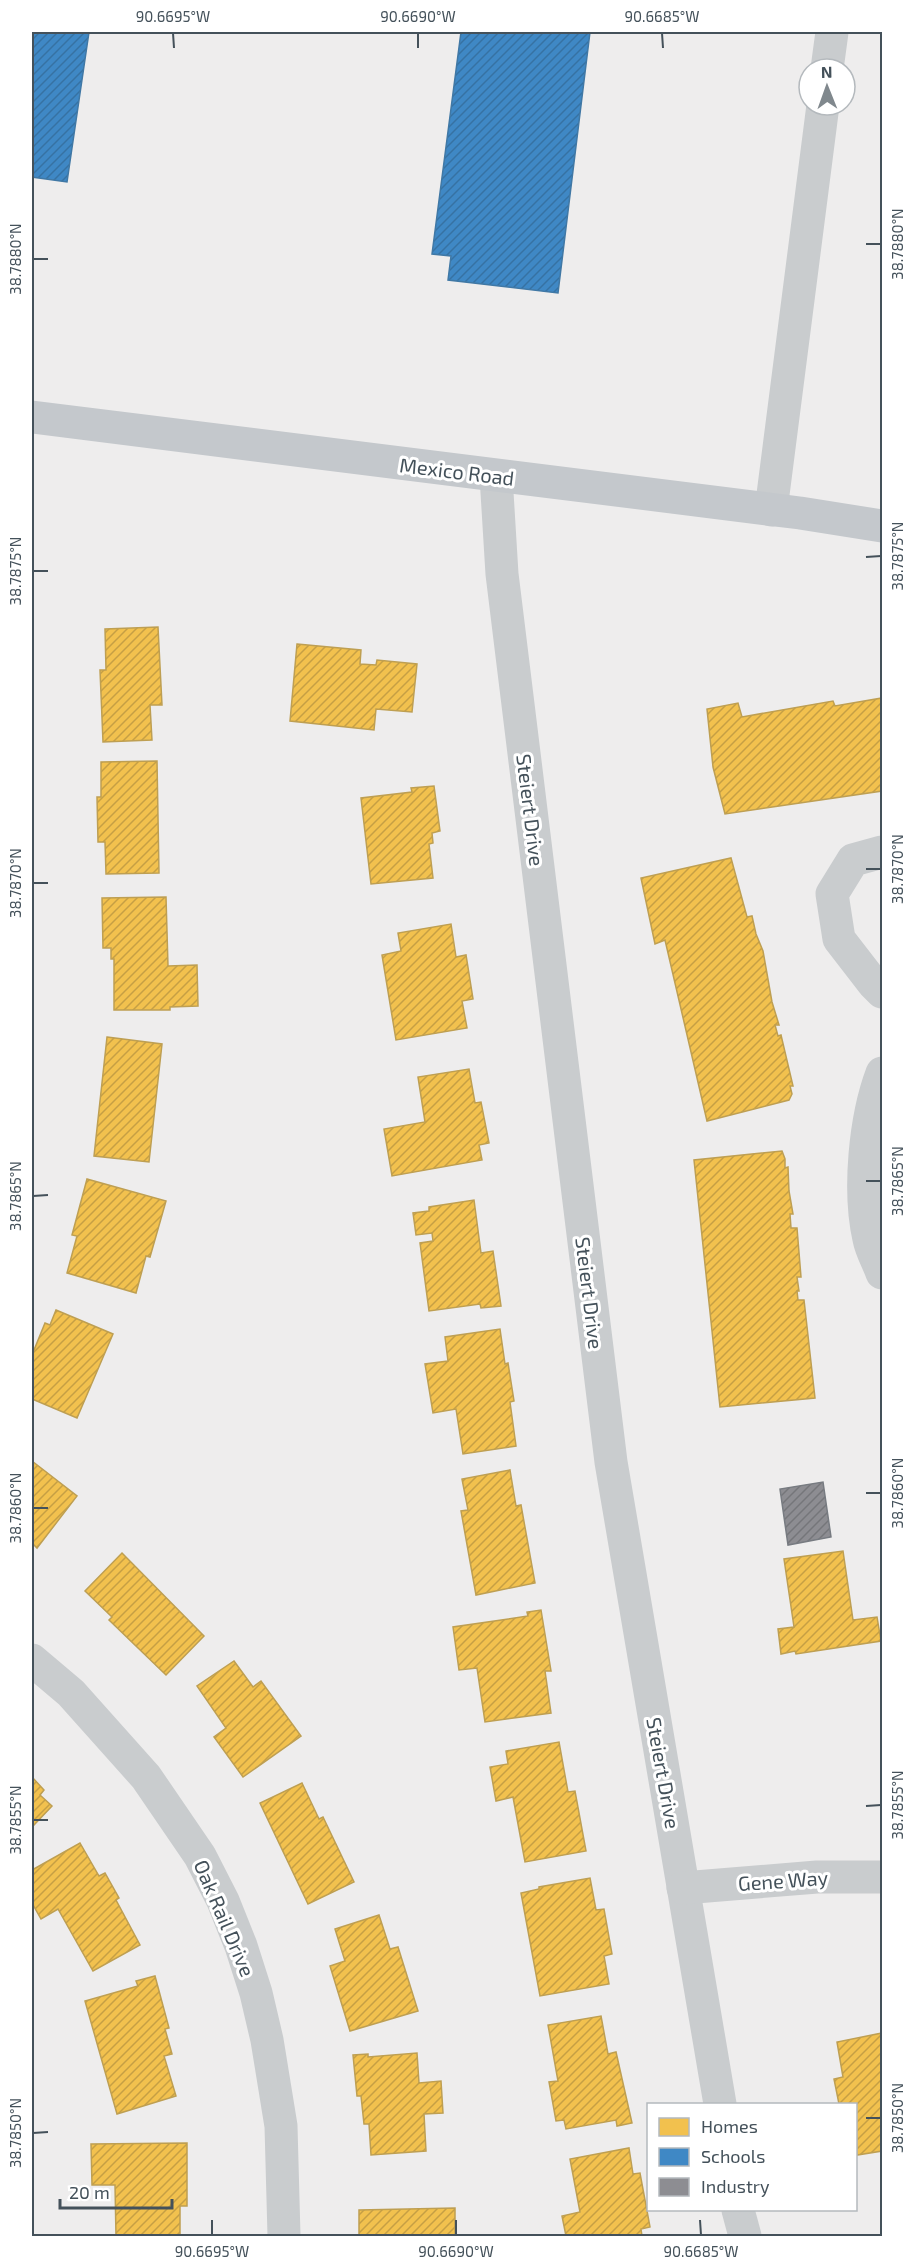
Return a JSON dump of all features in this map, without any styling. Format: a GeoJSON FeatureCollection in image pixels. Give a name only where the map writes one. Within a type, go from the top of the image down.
{"type":"FeatureCollection","features":[{"type":"Feature","properties":{"kind":"main road","name":"Mexico Road"},"geometry":{"type":"LineString","coordinates":[[32,417],[882,526]]}},
{"type":"Feature","properties":{"kind":"street"},"geometry":{"type":"LineString","coordinates":[[829,57],[832,32]]}},
{"type":"Feature","properties":{"kind":"street"},"geometry":{"type":"LineString","coordinates":[[771,510],[821,117]]}},
{"type":"Feature","properties":{"kind":"street","name":"Steiert Drive"},"geometry":{"type":"LineString","coordinates":[[496,476],[502,574],[611,1462],[720,2103]]}},
{"type":"Feature","properties":{"kind":"street"},"geometry":{"type":"LineString","coordinates":[[882,852],[853,860],[832,894],[839,939],[882,992]]}},
{"type":"Feature","properties":{"kind":"street"},"geometry":{"type":"LineString","coordinates":[[882,1073],[868,1131],[863,1180],[869,1239],[882,1273]]}},
{"type":"Feature","properties":{"kind":"street","name":"Oak Rail Drive"},"geometry":{"type":"LineString","coordinates":[[32,1660],[71,1693],[146,1777],[200,1856],[223,1901],[256,1993],[267,2040],[281,2126],[284,2236]]}},
{"type":"Feature","properties":{"kind":"street","name":"Gene Way"},"geometry":{"type":"LineString","coordinates":[[683,1888],[817,1876],[882,1877]]}},
{"type":"Feature","properties":{"kind":"street"},"geometry":{"type":"LineString","coordinates":[[738,2211],[745,2236]]}},
{"type":"Feature","properties":{"kind":"building: Homes"},"geometry":{"type":"Polygon","coordinates":[[[158,627],[162,705],[150,705],[152,740],[103,742],[100,670],[106,670],[105,629],[158,627]]]}},
{"type":"Feature","properties":{"kind":"building: Homes"},"geometry":{"type":"Polygon","coordinates":[[[297,644],[361,650],[360,664],[376,665],[377,660],[417,664],[412,712],[376,709],[374,730],[290,721],[297,644]]]}},
{"type":"Feature","properties":{"kind":"building: Homes"},"geometry":{"type":"Polygon","coordinates":[[[882,698],[882,791],[725,814],[713,767],[707,709],[738,703],[742,717],[833,701],[835,706],[882,698]]]}},
{"type":"Feature","properties":{"kind":"building: Homes"},"geometry":{"type":"Polygon","coordinates":[[[157,761],[159,873],[106,874],[105,842],[98,842],[97,797],[101,797],[101,762],[157,761]]]}},
{"type":"Feature","properties":{"kind":"building: Homes"},"geometry":{"type":"Polygon","coordinates":[[[434,786],[440,831],[432,833],[433,843],[429,844],[433,878],[371,884],[361,798],[412,792],[411,788],[434,786]]]}},
{"type":"Feature","properties":{"kind":"building: Homes"},"geometry":{"type":"Polygon","coordinates":[[[731,858],[747,917],[752,916],[763,951],[772,1002],[779,1025],[775,1025],[778,1036],[781,1035],[793,1086],[790,1086],[792,1094],[789,1100],[707,1121],[665,940],[655,944],[641,878],[731,858]]]}},
{"type":"Feature","properties":{"kind":"building: Homes"},"geometry":{"type":"Polygon","coordinates":[[[166,897],[168,966],[197,965],[198,1006],[170,1007],[170,1010],[114,1010],[114,959],[111,959],[111,948],[103,948],[102,898],[166,897]]]}},
{"type":"Feature","properties":{"kind":"building: Homes"},"geometry":{"type":"Polygon","coordinates":[[[451,924],[456,957],[466,955],[473,999],[462,1001],[467,1028],[396,1040],[382,955],[401,951],[398,933],[451,924]]]}},
{"type":"Feature","properties":{"kind":"building: Homes"},"geometry":{"type":"Polygon","coordinates":[[[107,1037],[162,1044],[149,1162],[94,1156],[107,1037]]]}},
{"type":"Feature","properties":{"kind":"building: Homes"},"geometry":{"type":"Polygon","coordinates":[[[469,1069],[475,1103],[481,1102],[489,1143],[479,1145],[482,1160],[392,1176],[384,1129],[425,1122],[418,1077],[469,1069]]]}},
{"type":"Feature","properties":{"kind":"building: Homes"},"geometry":{"type":"Polygon","coordinates":[[[782,1151],[785,1168],[788,1167],[793,1214],[790,1214],[791,1228],[797,1228],[801,1277],[797,1277],[799,1291],[797,1291],[798,1300],[804,1300],[815,1398],[720,1407],[694,1160],[782,1151]]]}},
{"type":"Feature","properties":{"kind":"building: Homes"},"geometry":{"type":"Polygon","coordinates":[[[87,1179],[166,1201],[150,1257],[146,1256],[136,1293],[67,1273],[77,1236],[72,1235],[87,1179]]]}},
{"type":"Feature","properties":{"kind":"building: Homes"},"geometry":{"type":"Polygon","coordinates":[[[474,1200],[481,1253],[493,1251],[501,1306],[481,1308],[480,1304],[429,1311],[420,1243],[433,1241],[432,1233],[416,1235],[413,1213],[429,1211],[429,1207],[474,1200]]]}},
{"type":"Feature","properties":{"kind":"building: Homes"},"geometry":{"type":"Polygon","coordinates":[[[56,1310],[113,1334],[77,1418],[32,1399],[32,1355],[45,1323],[50,1325],[56,1310]]]}},
{"type":"Feature","properties":{"kind":"building: Homes"},"geometry":{"type":"Polygon","coordinates":[[[500,1329],[514,1401],[510,1402],[516,1446],[463,1454],[456,1409],[433,1413],[425,1364],[448,1361],[445,1337],[500,1329]]]}},
{"type":"Feature","properties":{"kind":"building: Homes"},"geometry":{"type":"Polygon","coordinates":[[[32,1461],[77,1496],[37,1548],[32,1543],[32,1461]]]}},
{"type":"Feature","properties":{"kind":"building: Homes"},"geometry":{"type":"Polygon","coordinates":[[[510,1470],[516,1506],[521,1505],[535,1583],[476,1595],[461,1511],[468,1510],[462,1479],[510,1470]]]}},
{"type":"Feature","properties":{"kind":"building: Homes"},"geometry":{"type":"Polygon","coordinates":[[[843,1551],[853,1620],[877,1617],[881,1641],[796,1654],[795,1651],[781,1654],[778,1629],[794,1627],[784,1559],[843,1551]]]}},
{"type":"Feature","properties":{"kind":"building: Homes"},"geometry":{"type":"Polygon","coordinates":[[[122,1553],[204,1636],[166,1675],[109,1620],[112,1617],[85,1591],[122,1553]]]}},
{"type":"Feature","properties":{"kind":"building: Homes"},"geometry":{"type":"Polygon","coordinates":[[[541,1610],[551,1671],[545,1671],[551,1713],[485,1722],[477,1668],[459,1670],[453,1627],[528,1616],[527,1612],[541,1610]]]}},
{"type":"Feature","properties":{"kind":"building: Homes"},"geometry":{"type":"Polygon","coordinates":[[[234,1661],[253,1687],[261,1681],[301,1736],[243,1777],[214,1737],[226,1728],[197,1686],[234,1661]]]}},
{"type":"Feature","properties":{"kind":"building: Homes"},"geometry":{"type":"Polygon","coordinates":[[[559,1742],[568,1792],[575,1791],[586,1851],[525,1862],[513,1797],[496,1801],[490,1767],[508,1764],[506,1751],[559,1742]]]}},
{"type":"Feature","properties":{"kind":"building: Homes"},"geometry":{"type":"Polygon","coordinates":[[[32,1777],[44,1790],[40,1795],[52,1806],[32,1827],[32,1777]]]}},
{"type":"Feature","properties":{"kind":"building: Homes"},"geometry":{"type":"Polygon","coordinates":[[[302,1783],[319,1819],[323,1817],[354,1882],[308,1904],[260,1803],[302,1783]]]}},
{"type":"Feature","properties":{"kind":"building: Homes"},"geometry":{"type":"Polygon","coordinates":[[[80,1843],[99,1876],[105,1873],[119,1898],[116,1900],[140,1945],[93,1971],[58,1909],[41,1919],[32,1903],[32,1870],[80,1843]]]}},
{"type":"Feature","properties":{"kind":"building: Homes"},"geometry":{"type":"Polygon","coordinates":[[[590,1878],[596,1910],[604,1909],[612,1954],[604,1956],[609,1984],[540,1996],[521,1893],[539,1889],[539,1887],[590,1878]]]}},
{"type":"Feature","properties":{"kind":"building: Homes"},"geometry":{"type":"Polygon","coordinates":[[[379,1915],[390,1949],[398,1947],[418,2011],[350,2031],[330,1966],[345,1961],[335,1929],[379,1915]]]}},
{"type":"Feature","properties":{"kind":"building: Homes"},"geometry":{"type":"Polygon","coordinates":[[[155,1976],[169,2028],[165,2029],[172,2054],[164,2056],[176,2096],[117,2114],[85,2001],[138,1986],[136,1981],[155,1976]]]}},
{"type":"Feature","properties":{"kind":"building: Homes"},"geometry":{"type":"Polygon","coordinates":[[[601,2016],[608,2054],[616,2052],[632,2123],[617,2126],[616,2120],[566,2129],[564,2120],[556,2121],[549,2082],[558,2081],[548,2025],[601,2016]]]}},
{"type":"Feature","properties":{"kind":"building: Homes"},"geometry":{"type":"Polygon","coordinates":[[[882,2033],[882,2151],[857,2155],[857,2103],[839,2103],[834,2079],[843,2077],[837,2042],[882,2033]]]}},
{"type":"Feature","properties":{"kind":"building: Homes"},"geometry":{"type":"Polygon","coordinates":[[[417,2053],[419,2083],[441,2081],[443,2113],[424,2114],[426,2151],[371,2155],[369,2124],[364,2124],[361,2096],[357,2096],[353,2055],[368,2054],[368,2057],[417,2053]]]}},
{"type":"Feature","properties":{"kind":"building: Homes"},"geometry":{"type":"Polygon","coordinates":[[[187,2143],[187,2206],[180,2206],[180,2236],[116,2236],[115,2185],[92,2185],[91,2144],[187,2143]]]}},
{"type":"Feature","properties":{"kind":"building: Homes"},"geometry":{"type":"Polygon","coordinates":[[[629,2148],[633,2174],[640,2173],[650,2227],[641,2229],[642,2236],[566,2236],[562,2216],[580,2212],[570,2159],[629,2148]]]}},
{"type":"Feature","properties":{"kind":"building: Homes"},"geometry":{"type":"Polygon","coordinates":[[[455,2208],[455,2236],[359,2236],[359,2210],[455,2208]]]}},
{"type":"Feature","properties":{"kind":"building: Schools"},"geometry":{"type":"Polygon","coordinates":[[[32,32],[89,32],[67,182],[32,177],[32,32]]]}},
{"type":"Feature","properties":{"kind":"building: Schools"},"geometry":{"type":"Polygon","coordinates":[[[461,32],[590,32],[558,293],[448,280],[451,256],[432,254],[461,32]]]}},
{"type":"Feature","properties":{"kind":"building: Industry"},"geometry":{"type":"Polygon","coordinates":[[[823,1482],[831,1537],[788,1545],[780,1489],[823,1482]]]}}]}
